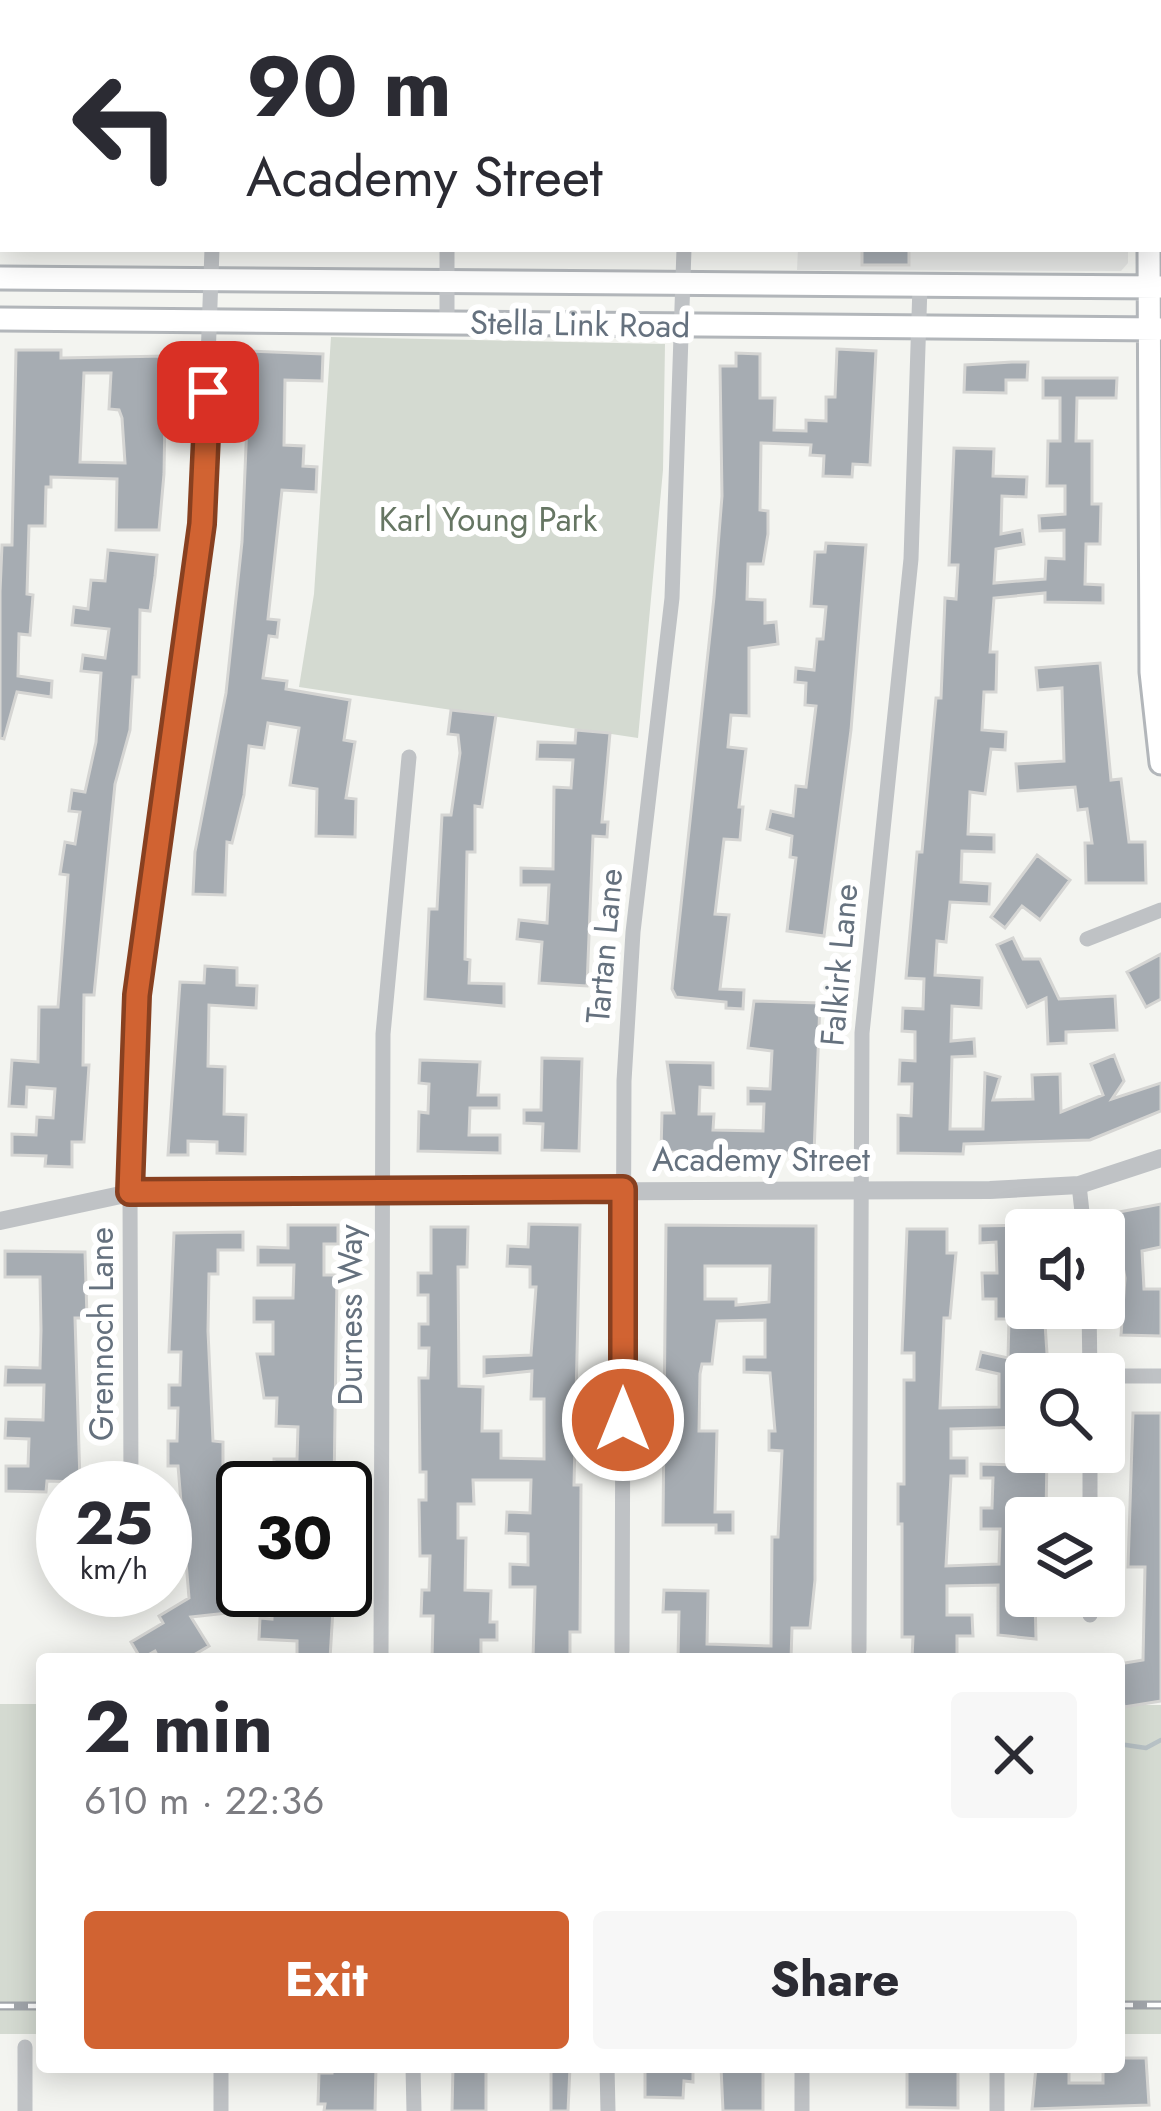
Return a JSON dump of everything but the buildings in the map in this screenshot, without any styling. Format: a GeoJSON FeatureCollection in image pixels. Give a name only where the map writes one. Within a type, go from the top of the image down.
{"type":"FeatureCollection","features":[{"type":"Feature","properties":{"kind":"main road"},"geometry":{"type":"LineString","coordinates":[[1149,252],[1154,286],[1155,610],[1161,763]]}},
{"type":"Feature","properties":{"kind":"main road","name":"Stella Link Road"},"geometry":{"type":"LineString","coordinates":[[0,278],[1154,286]]}},
{"type":"Feature","properties":{"kind":"main road","name":"Stella Link Road"},"geometry":{"type":"LineString","coordinates":[[0,319],[1154,328]]}},
{"type":"Feature","properties":{"kind":"street","name":"Grennoch Lane"},"geometry":{"type":"LineString","coordinates":[[131,1461],[130,1192],[137,995],[202,524],[212,252]]}},
{"type":"Feature","properties":{"kind":"street"},"geometry":{"type":"LineString","coordinates":[[447,252],[447,323]]}},
{"type":"Feature","properties":{"kind":"street","name":"Tartan Lane"},"geometry":{"type":"LineString","coordinates":[[622,1651],[623,1189],[632,954],[672,598],[684,252]]}},
{"type":"Feature","properties":{"kind":"street","name":"Falkirk Lane"},"geometry":{"type":"LineString","coordinates":[[859,1650],[862,1033],[911,559],[920,286]]}},
{"type":"Feature","properties":{"kind":"street","name":"Durness Way"},"geometry":{"type":"LineString","coordinates":[[381,1653],[383,1034],[409,757]]}},
{"type":"Feature","properties":{"kind":"street"},"geometry":{"type":"LineString","coordinates":[[1087,939],[1161,910]]}},
{"type":"Feature","properties":{"kind":"street","name":"Academy Street"},"geometry":{"type":"LineString","coordinates":[[0,1221],[130,1192],[1079,1186],[1161,1157]]}},
{"type":"Feature","properties":{"kind":"street"},"geometry":{"type":"LineString","coordinates":[[1079,1186],[1082,1209]]}},
{"type":"Feature","properties":{"kind":"street"},"geometry":{"type":"LineString","coordinates":[[1125,1376],[1161,1376]]}},
{"type":"Feature","properties":{"kind":"street"},"geometry":{"type":"LineString","coordinates":[[25,2047],[26,2111]]}},
{"type":"Feature","properties":{"kind":"street"},"geometry":{"type":"LineString","coordinates":[[221,2073],[221,2111]]}},
{"type":"Feature","properties":{"kind":"street"},"geometry":{"type":"LineString","coordinates":[[413,2073],[413,2111]]}},
{"type":"Feature","properties":{"kind":"street"},"geometry":{"type":"LineString","coordinates":[[608,2073],[608,2111]]}},
{"type":"Feature","properties":{"kind":"street"},"geometry":{"type":"LineString","coordinates":[[802,2073],[802,2111]]}},
{"type":"Feature","properties":{"kind":"street"},"geometry":{"type":"LineString","coordinates":[[997,2073],[997,2111]]}},
{"type":"Feature","properties":{"kind":"shaded area"},"geometry":{"type":"Polygon","coordinates":[[[798,252],[1128,252],[1128,263],[1121,271],[797,270],[798,252]]]}},
{"type":"Feature","properties":{"kind":"green space","name":"Karl Young Park"},"geometry":{"type":"Polygon","coordinates":[[[331,337],[665,344],[663,470],[638,738],[299,687],[314,594],[331,337]]]}},
{"type":"Feature","properties":{"kind":"green space"},"geometry":{"type":"Polygon","coordinates":[[[0,1704],[36,1704],[36,2034],[0,2034],[0,1704]]]}},
{"type":"Feature","properties":{"kind":"green space"},"geometry":{"type":"Polygon","coordinates":[[[1125,1705],[1161,1705],[1161,2034],[1125,2034],[1125,1705]]]}},
{"type":"Feature","properties":{"kind":"waterway"},"geometry":{"type":"LineString","coordinates":[[1125,1745],[1146,1748],[1161,1740]]}},
{"type":"Feature","properties":{"kind":"railway"},"geometry":{"type":"LineString","coordinates":[[1125,2005],[1161,2005]]}},
{"type":"Feature","properties":{"kind":"railway"},"geometry":{"type":"LineString","coordinates":[[0,2006],[36,2006]]}},
{"type":"Feature","properties":{"kind":"route"},"geometry":{"type":"LineString","coordinates":[[208,392],[202,524],[137,995],[130,1192],[623,1189],[623,1420]]}}]}
